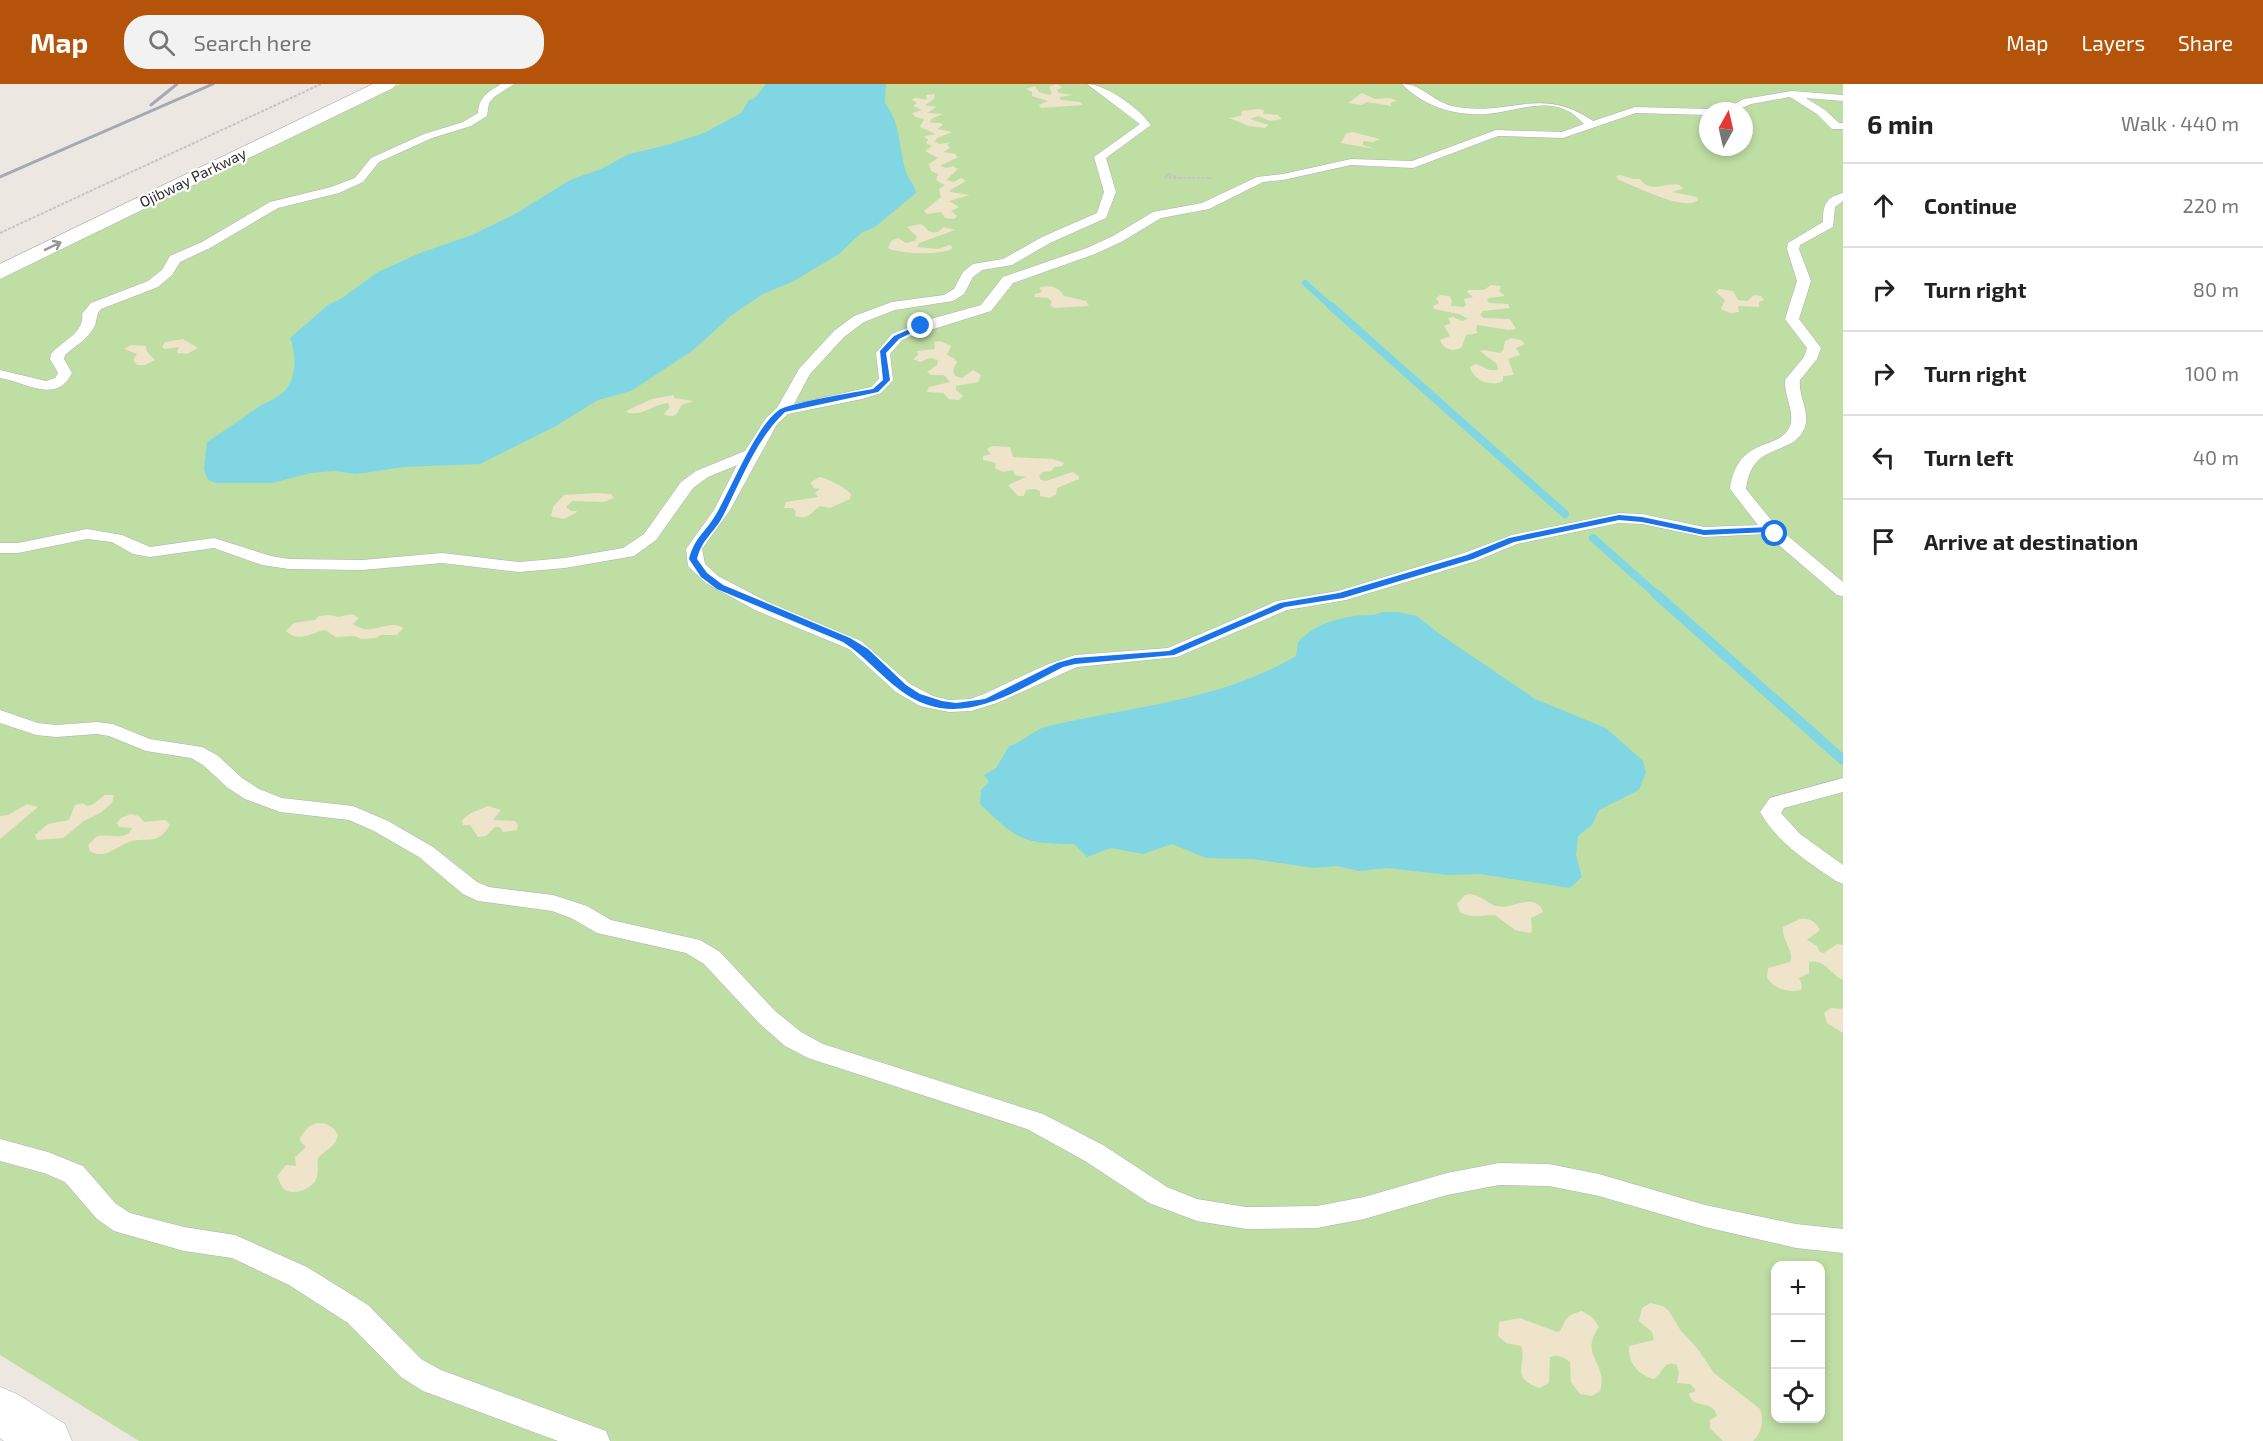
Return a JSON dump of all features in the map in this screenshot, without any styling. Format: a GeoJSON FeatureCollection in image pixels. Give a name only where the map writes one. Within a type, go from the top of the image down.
{"type":"FeatureCollection","features":[{"type":"Feature","properties":{"kind":"main road","name":"Ojibway Parkway"},"geometry":{"type":"LineString","coordinates":[[0,254],[356,84]]}},
{"type":"Feature","properties":{"kind":"main road","name":"Ojibway Parkway"},"geometry":{"type":"LineString","coordinates":[[0,272],[387,84]]}},
{"type":"Feature","properties":{"kind":"main road"},"geometry":{"type":"LineString","coordinates":[[0,1411],[48,1441]]}},
{"type":"Feature","properties":{"kind":"lane"},"geometry":{"type":"LineString","coordinates":[[0,374],[9,374],[31,384],[59,382],[65,373],[57,359],[58,354],[86,330],[90,324],[89,314],[96,306],[153,284],[167,272],[175,259],[206,245],[274,205],[348,186],[364,177],[375,160],[399,151],[420,139],[475,120],[483,114],[483,103],[490,95],[509,84]]}},
{"type":"Feature","properties":{"kind":"lane"},"geometry":{"type":"LineString","coordinates":[[1092,84],[1141,118],[1146,125],[1100,157],[1110,192],[1102,215],[1046,240],[1007,262],[978,267],[968,275],[954,296],[892,306],[859,319],[839,334],[804,372],[783,410],[771,421],[745,459],[718,518],[697,543],[693,552],[696,566],[704,575],[720,587],[855,645],[865,651],[903,688],[916,696],[956,706],[987,702],[1060,665],[1075,661],[1171,653],[1283,605],[1347,594],[1470,557],[1512,540],[1626,517],[1704,532],[1770,529]]}},
{"type":"Feature","properties":{"kind":"lane"},"geometry":{"type":"LineString","coordinates":[[1407,84],[1434,103],[1451,109],[1487,111],[1529,103],[1549,102],[1573,109],[1593,126]]}},
{"type":"Feature","properties":{"kind":"lane"},"geometry":{"type":"LineString","coordinates":[[1774,88],[1793,95],[1821,112],[1841,129]]}},
{"type":"Feature","properties":{"kind":"lane"},"geometry":{"type":"LineString","coordinates":[[1746,102],[1793,95],[1843,98]]}},
{"type":"Feature","properties":{"kind":"lane"},"geometry":{"type":"LineString","coordinates":[[783,410],[876,390],[886,380],[883,353],[897,337],[921,326],[986,308],[1008,280],[1091,251],[1117,239],[1157,215],[1205,206],[1261,179],[1283,177],[1351,162],[1413,165],[1496,133],[1563,135],[1635,110],[1699,112]]}},
{"type":"Feature","properties":{"kind":"lane"},"geometry":{"type":"LineString","coordinates":[[1843,197],[1827,208],[1829,224],[1794,243],[1795,255],[1804,281],[1792,319],[1814,348],[1812,357],[1796,372],[1791,384],[1798,414],[1798,425],[1792,434],[1748,460],[1738,472],[1738,489],[1770,529],[1843,591]]}},
{"type":"Feature","properties":{"kind":"lane"},"geometry":{"type":"LineString","coordinates":[[0,548],[18,548],[87,534],[116,538],[139,550],[150,552],[214,543],[268,561],[289,564],[353,565],[442,558],[519,567],[557,564],[628,552],[650,537],[687,485],[702,474],[745,459]]}},
{"type":"Feature","properties":{"kind":"lane"},"geometry":{"type":"LineString","coordinates":[[0,716],[36,729],[112,730],[146,745],[195,752],[210,760],[235,783],[252,794],[280,805],[353,813],[381,826],[426,852],[470,888],[486,895],[553,903],[579,912],[605,927],[692,946],[712,958],[793,1039],[816,1052],[1034,1121],[1094,1153],[1158,1196],[1197,1210],[1246,1218],[1317,1217],[1364,1208],[1447,1184],[1499,1174],[1549,1175],[1599,1185],[1705,1216],[1796,1236],[1843,1241]]}},
{"type":"Feature","properties":{"kind":"lane"},"geometry":{"type":"LineString","coordinates":[[1843,785],[1777,803],[1770,812],[1774,821],[1793,839],[1843,876]]}},
{"type":"Feature","properties":{"kind":"lane"},"geometry":{"type":"LineString","coordinates":[[0,1150],[48,1162],[74,1174],[106,1210],[123,1223],[184,1239],[235,1247],[265,1259],[298,1276],[358,1314],[411,1368],[433,1381],[520,1411],[596,1441]]}},
{"type":"Feature","properties":{"kind":"path"},"geometry":{"type":"LineString","coordinates":[[0,233],[321,84]]}},
{"type":"Feature","properties":{"kind":"path"},"geometry":{"type":"LineString","coordinates":[[1171,176],[1169,174],[1165,177],[1179,178]]}},
{"type":"Feature","properties":{"kind":"green space"},"geometry":{"type":"Polygon","coordinates":[[[400,84],[1843,84],[1843,1441],[139,1441],[0,1355],[0,279],[400,84]]]}},
{"type":"Feature","properties":{"kind":"sand"},"geometry":{"type":"Polygon","coordinates":[[[1056,84],[1062,87],[1057,90],[1059,93],[1073,95],[1060,97],[1060,100],[1080,102],[1083,105],[1041,108],[1039,105],[1048,101],[1032,96],[1032,92],[1026,89],[1035,86],[1039,92],[1049,95],[1052,93],[1049,87],[1056,84]]]}},
{"type":"Feature","properties":{"kind":"sand"},"geometry":{"type":"Polygon","coordinates":[[[1362,93],[1375,99],[1390,98],[1397,101],[1390,103],[1392,106],[1367,102],[1362,105],[1348,103],[1362,93]]]}},
{"type":"Feature","properties":{"kind":"sand"},"geometry":{"type":"Polygon","coordinates":[[[935,94],[934,99],[925,105],[937,107],[927,113],[943,114],[931,119],[930,123],[941,123],[943,125],[937,129],[952,132],[937,138],[935,142],[940,144],[951,142],[947,144],[950,148],[943,152],[955,154],[958,157],[940,166],[946,168],[953,166],[958,169],[946,180],[954,182],[961,178],[966,181],[950,192],[970,195],[949,201],[959,207],[951,211],[957,216],[954,219],[945,218],[941,212],[927,214],[924,211],[941,197],[939,189],[945,185],[936,180],[938,174],[931,171],[929,164],[938,158],[925,151],[932,146],[926,143],[928,140],[924,136],[936,134],[920,127],[924,119],[915,117],[912,113],[922,110],[913,106],[917,103],[912,100],[927,99],[926,95],[935,94]]]}},
{"type":"Feature","properties":{"kind":"sand"},"geometry":{"type":"Polygon","coordinates":[[[1264,110],[1263,114],[1278,115],[1282,119],[1270,121],[1258,116],[1250,119],[1269,125],[1265,128],[1249,126],[1229,118],[1241,116],[1242,111],[1264,110]]]}},
{"type":"Feature","properties":{"kind":"sand"},"geometry":{"type":"Polygon","coordinates":[[[1352,132],[1380,139],[1374,142],[1363,141],[1363,145],[1375,149],[1341,143],[1346,134],[1352,132]]]}},
{"type":"Feature","properties":{"kind":"sand"},"geometry":{"type":"Polygon","coordinates":[[[1616,176],[1640,179],[1653,187],[1680,185],[1683,189],[1672,192],[1697,197],[1698,200],[1691,203],[1671,201],[1619,180],[1616,176]]]}},
{"type":"Feature","properties":{"kind":"sand"},"geometry":{"type":"Polygon","coordinates":[[[921,224],[931,232],[938,232],[944,227],[955,230],[919,243],[917,247],[938,249],[950,245],[953,248],[948,251],[921,253],[901,252],[888,248],[891,241],[898,238],[906,243],[915,241],[917,237],[907,227],[921,224]]]}},
{"type":"Feature","properties":{"kind":"sand"},"geometry":{"type":"Polygon","coordinates":[[[1491,285],[1501,286],[1499,291],[1505,296],[1489,298],[1487,300],[1489,303],[1508,304],[1510,308],[1483,311],[1480,315],[1484,318],[1510,319],[1516,329],[1477,325],[1478,333],[1466,335],[1462,347],[1452,350],[1446,348],[1440,340],[1450,336],[1444,326],[1451,323],[1448,318],[1453,317],[1462,321],[1468,319],[1459,314],[1434,309],[1433,306],[1439,303],[1436,298],[1440,295],[1449,296],[1452,301],[1451,306],[1464,307],[1466,305],[1464,299],[1473,297],[1467,292],[1468,290],[1484,290],[1491,285]]]}},
{"type":"Feature","properties":{"kind":"sand"},"geometry":{"type":"Polygon","coordinates":[[[1054,287],[1064,296],[1086,301],[1089,306],[1054,308],[1050,305],[1052,302],[1048,298],[1034,297],[1035,294],[1042,292],[1039,288],[1054,287]]]}},
{"type":"Feature","properties":{"kind":"sand"},"geometry":{"type":"Polygon","coordinates":[[[1719,289],[1733,291],[1738,300],[1747,301],[1754,295],[1761,296],[1764,300],[1759,302],[1759,307],[1738,306],[1739,312],[1730,313],[1721,309],[1725,300],[1716,292],[1719,289]]]}},
{"type":"Feature","properties":{"kind":"sand"},"geometry":{"type":"Polygon","coordinates":[[[1511,338],[1521,340],[1525,344],[1516,348],[1520,355],[1508,359],[1514,375],[1503,376],[1503,381],[1498,383],[1484,382],[1475,376],[1470,367],[1476,364],[1490,370],[1498,370],[1497,364],[1480,351],[1500,353],[1505,341],[1511,338]]]}},
{"type":"Feature","properties":{"kind":"sand"},"geometry":{"type":"Polygon","coordinates":[[[183,339],[198,348],[187,354],[177,353],[179,347],[165,349],[162,347],[165,342],[183,339]]]}},
{"type":"Feature","properties":{"kind":"sand"},"geometry":{"type":"Polygon","coordinates":[[[940,341],[951,346],[947,355],[957,362],[953,370],[955,376],[962,378],[973,370],[981,375],[978,382],[956,386],[956,390],[963,396],[959,400],[949,399],[943,393],[927,392],[929,387],[950,382],[944,375],[931,375],[927,372],[937,365],[938,360],[930,358],[920,362],[913,359],[918,355],[917,351],[935,349],[934,342],[940,341]]]}},
{"type":"Feature","properties":{"kind":"sand"},"geometry":{"type":"Polygon","coordinates":[[[131,345],[146,346],[147,352],[155,360],[145,365],[137,365],[133,360],[137,354],[124,349],[131,345]]]}},
{"type":"Feature","properties":{"kind":"sand"},"geometry":{"type":"Polygon","coordinates":[[[674,395],[674,398],[694,401],[683,404],[672,416],[664,414],[670,407],[668,403],[639,413],[626,411],[652,399],[674,395]]]}},
{"type":"Feature","properties":{"kind":"sand"},"geometry":{"type":"Polygon","coordinates":[[[992,446],[1010,447],[1013,457],[1053,459],[1064,463],[1051,471],[1043,472],[1039,476],[1041,480],[1046,481],[1072,472],[1079,476],[1079,479],[1057,488],[1056,495],[1049,498],[1040,496],[1040,491],[1035,489],[1026,490],[1024,496],[1018,496],[1008,485],[1026,477],[1015,475],[1013,470],[1003,472],[995,468],[996,463],[983,460],[983,456],[991,454],[987,449],[992,446]]]}},
{"type":"Feature","properties":{"kind":"sand"},"geometry":{"type":"Polygon","coordinates":[[[819,477],[845,489],[851,494],[850,499],[830,508],[820,506],[803,517],[795,516],[796,512],[793,508],[784,508],[786,502],[818,497],[815,493],[820,489],[814,488],[810,483],[819,477]]]}},
{"type":"Feature","properties":{"kind":"sand"},"geometry":{"type":"Polygon","coordinates":[[[611,494],[614,498],[603,502],[572,501],[566,507],[571,511],[577,511],[576,513],[563,519],[551,516],[553,507],[564,495],[611,494]]]}},
{"type":"Feature","properties":{"kind":"sand"},"geometry":{"type":"Polygon","coordinates":[[[352,614],[359,618],[353,624],[360,628],[373,629],[392,625],[403,628],[397,635],[361,639],[355,636],[336,637],[325,630],[300,637],[286,631],[294,623],[315,620],[319,616],[338,617],[352,614]]]}},
{"type":"Feature","properties":{"kind":"sand"},"geometry":{"type":"Polygon","coordinates":[[[105,795],[114,795],[112,803],[63,838],[37,840],[35,835],[48,824],[69,820],[75,805],[83,803],[87,806],[92,805],[105,795]]]}},
{"type":"Feature","properties":{"kind":"sand"},"geometry":{"type":"Polygon","coordinates":[[[27,804],[38,807],[0,839],[0,816],[8,815],[27,804]]]}},
{"type":"Feature","properties":{"kind":"sand"},"geometry":{"type":"Polygon","coordinates":[[[488,806],[501,810],[493,820],[515,821],[518,825],[517,830],[503,832],[500,827],[495,827],[486,836],[478,837],[470,825],[463,825],[462,820],[471,813],[488,806]]]}},
{"type":"Feature","properties":{"kind":"sand"},"geometry":{"type":"Polygon","coordinates":[[[131,814],[139,816],[144,822],[166,820],[170,825],[160,836],[151,840],[135,840],[110,852],[100,854],[90,851],[88,845],[96,837],[121,836],[129,832],[132,828],[119,827],[117,823],[121,818],[131,814]]]}},
{"type":"Feature","properties":{"kind":"sand"},"geometry":{"type":"Polygon","coordinates":[[[1471,894],[1502,907],[1534,902],[1543,912],[1531,918],[1532,931],[1529,933],[1515,930],[1495,915],[1473,916],[1460,912],[1457,904],[1465,895],[1471,894]]]}},
{"type":"Feature","properties":{"kind":"sand"},"geometry":{"type":"Polygon","coordinates":[[[1800,919],[1812,921],[1820,930],[1807,940],[1817,946],[1819,951],[1824,953],[1837,944],[1843,945],[1843,980],[1823,965],[1815,962],[1809,962],[1809,973],[1799,978],[1802,985],[1801,990],[1782,989],[1767,978],[1768,968],[1790,962],[1791,953],[1784,937],[1783,927],[1800,919]]]}},
{"type":"Feature","properties":{"kind":"sand"},"geometry":{"type":"Polygon","coordinates":[[[1831,1008],[1843,1009],[1843,1033],[1827,1023],[1824,1013],[1831,1008]]]}},
{"type":"Feature","properties":{"kind":"sand"},"geometry":{"type":"Polygon","coordinates":[[[317,1123],[332,1127],[338,1135],[337,1139],[318,1158],[318,1175],[312,1185],[298,1192],[288,1191],[283,1188],[277,1176],[286,1165],[296,1166],[295,1157],[306,1147],[300,1138],[308,1127],[317,1123]]]}},
{"type":"Feature","properties":{"kind":"sand"},"geometry":{"type":"Polygon","coordinates":[[[1650,1303],[1663,1306],[1669,1311],[1681,1331],[1697,1348],[1714,1373],[1760,1409],[1761,1426],[1753,1441],[1723,1441],[1710,1428],[1710,1420],[1717,1416],[1715,1411],[1711,1407],[1694,1402],[1689,1393],[1695,1392],[1695,1389],[1690,1384],[1677,1383],[1679,1373],[1677,1365],[1666,1365],[1654,1379],[1643,1375],[1632,1363],[1629,1346],[1654,1340],[1652,1332],[1639,1321],[1642,1308],[1650,1303]]]}},
{"type":"Feature","properties":{"kind":"sand"},"geometry":{"type":"Polygon","coordinates":[[[1582,1311],[1592,1317],[1599,1327],[1593,1337],[1592,1353],[1601,1373],[1600,1391],[1592,1396],[1580,1394],[1571,1382],[1570,1362],[1558,1356],[1550,1357],[1549,1383],[1540,1388],[1530,1384],[1522,1375],[1521,1346],[1506,1343],[1498,1336],[1499,1322],[1520,1318],[1557,1332],[1570,1316],[1582,1311]]]}},
{"type":"Feature","properties":{"kind":"water"},"geometry":{"type":"Polygon","coordinates":[[[766,84],[886,84],[885,103],[894,119],[906,172],[916,193],[875,227],[861,233],[839,254],[792,282],[763,294],[732,315],[692,351],[631,391],[598,400],[556,426],[480,464],[404,467],[357,474],[334,471],[311,473],[272,483],[216,483],[208,480],[204,469],[207,442],[286,389],[293,376],[294,368],[294,352],[290,338],[328,305],[342,298],[378,272],[420,253],[472,235],[517,213],[570,180],[601,169],[629,154],[704,133],[741,113],[749,100],[755,98],[766,84]]]}},
{"type":"Feature","properties":{"kind":"water"},"geometry":{"type":"Polygon","coordinates":[[[1382,612],[1398,612],[1417,616],[1535,699],[1606,728],[1643,761],[1646,772],[1639,790],[1599,810],[1592,825],[1578,836],[1576,855],[1582,877],[1570,888],[1480,874],[1448,875],[1387,868],[1359,871],[1337,866],[1314,868],[1252,859],[1206,858],[1172,844],[1143,854],[1111,848],[1087,857],[1074,844],[1042,843],[1021,837],[1003,825],[980,804],[981,790],[989,782],[984,775],[996,768],[1009,746],[1045,727],[1174,701],[1236,684],[1296,656],[1298,642],[1317,627],[1338,619],[1382,612]]]}},
{"type":"Feature","properties":{"kind":"waterway"},"geometry":{"type":"LineString","coordinates":[[1305,283],[1333,308]]}},
{"type":"Feature","properties":{"kind":"waterway"},"geometry":{"type":"LineString","coordinates":[[1331,306],[1565,514]]}},
{"type":"Feature","properties":{"kind":"waterway"},"geometry":{"type":"LineString","coordinates":[[1593,538],[1657,595]]}},
{"type":"Feature","properties":{"kind":"waterway"},"geometry":{"type":"LineString","coordinates":[[1656,594],[1843,760]]}},
{"type":"Feature","properties":{"kind":"railway"},"geometry":{"type":"LineString","coordinates":[[151,105],[177,84]]}},
{"type":"Feature","properties":{"kind":"railway"},"geometry":{"type":"LineString","coordinates":[[0,177],[213,84]]}},
{"type":"Feature","properties":{"kind":"route"},"geometry":{"type":"LineString","coordinates":[[921,326],[897,337],[883,353],[886,380],[881,387],[862,395],[783,410],[771,421],[730,491],[718,518],[697,543],[693,559],[704,575],[720,587],[846,640],[865,651],[903,688],[916,696],[941,704],[956,706],[987,702],[1060,665],[1075,661],[1171,653],[1283,605],[1340,596],[1470,557],[1512,540],[1619,518],[1642,519],[1704,532],[1722,533],[1770,529],[1775,534]]}}]}
